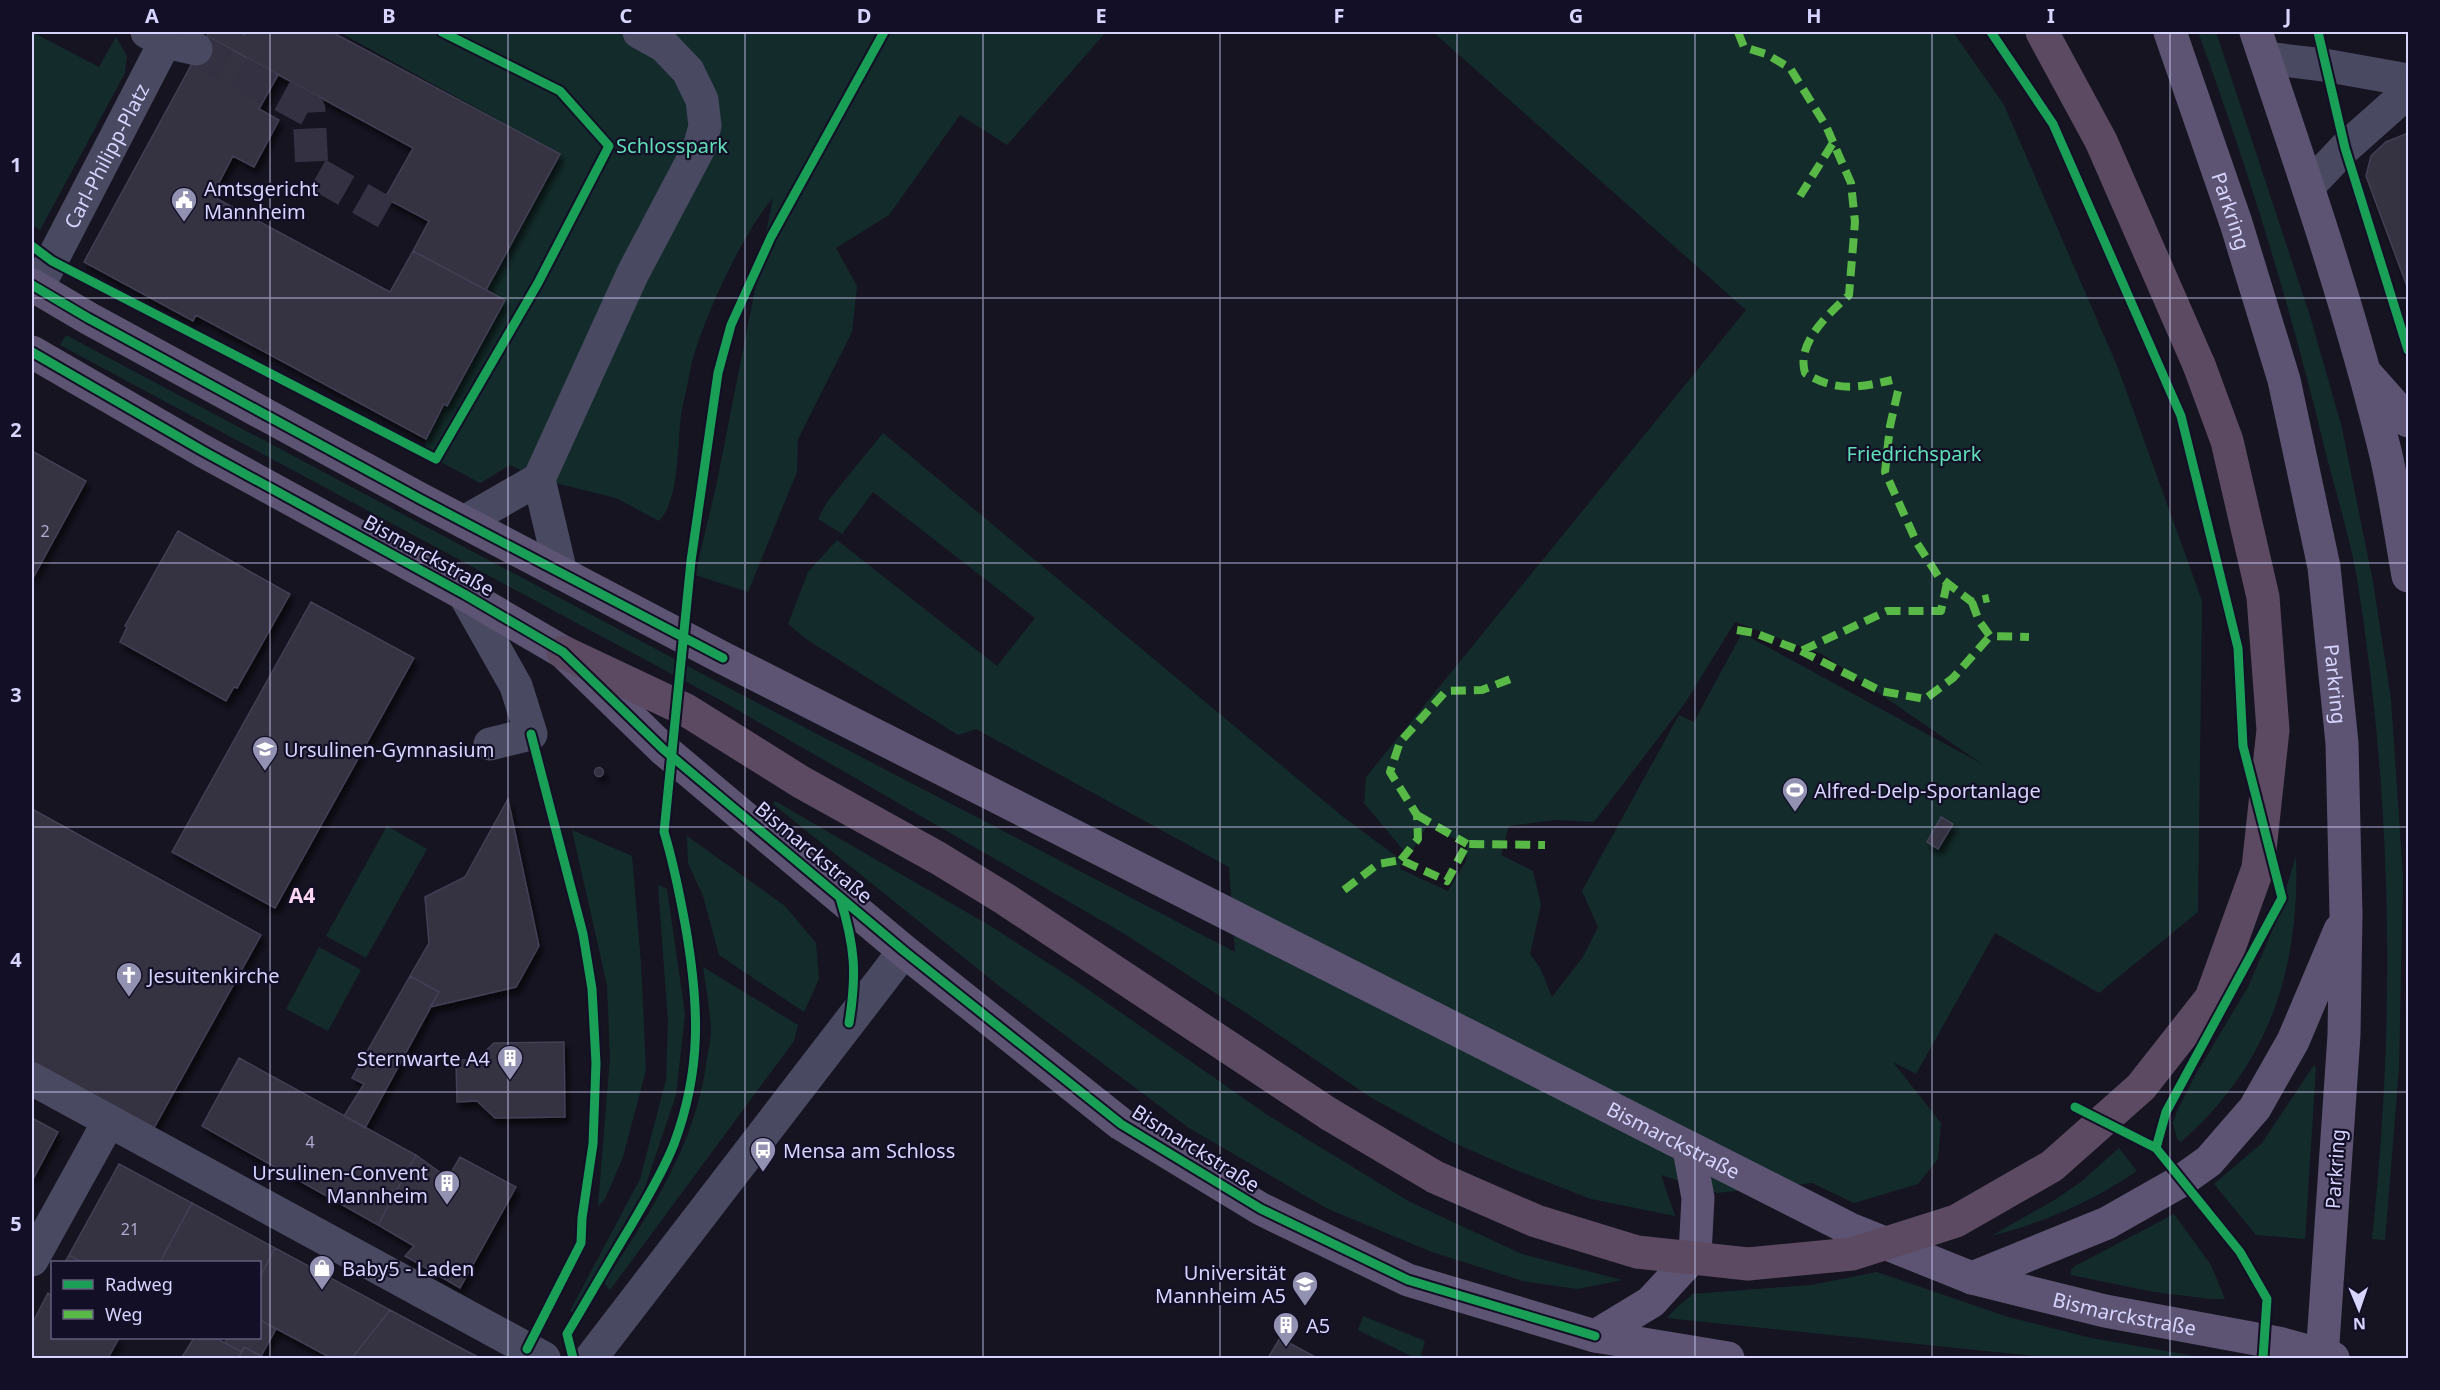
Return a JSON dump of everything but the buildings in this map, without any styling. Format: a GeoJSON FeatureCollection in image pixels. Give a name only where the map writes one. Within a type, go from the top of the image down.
{"type":"FeatureCollection","features":[{"type":"Feature","properties":{"kind":"highway"},"geometry":{"type":"LineString","coordinates":[[563,652],[686,710],[801,782],[995,893],[1055,930],[1329,1114],[1435,1177],[1536,1221],[1637,1252],[1748,1264],[1852,1254],[1956,1221],[2052,1166],[2140,1087],[2211,998],[2258,868],[2273,730],[2263,597],[2227,441],[2199,364],[2101,141],[2042,32]]}},
{"type":"Feature","properties":{"kind":"main road","name":"Parkring"},"geometry":{"type":"LineString","coordinates":[[2170,32],[2236,222],[2284,380],[2324,567],[2342,743],[2346,914],[2344,1035],[2326,1357]]}},
{"type":"Feature","properties":{"kind":"main road"},"geometry":{"type":"LineString","coordinates":[[2260,45],[2308,187],[2362,369],[2386,456],[2409,576]]}},
{"type":"Feature","properties":{"kind":"main road","name":"Bismarckstraße"},"geometry":{"type":"LineString","coordinates":[[34,287],[87,318],[561,573],[1850,1229],[1972,1278],[2105,1311],[2278,1343],[2326,1357]]}},
{"type":"Feature","properties":{"kind":"main road","name":"Bismarckstraße"},"geometry":{"type":"LineString","coordinates":[[32,352],[203,451],[464,594],[563,652],[663,749],[904,951],[1122,1124],[1261,1209],[1408,1280],[1595,1336],[1728,1359]]}},
{"type":"Feature","properties":{"kind":"main road"},"geometry":{"type":"LineString","coordinates":[[2362,369],[2409,422]]}},
{"type":"Feature","properties":{"kind":"main road"},"geometry":{"type":"LineString","coordinates":[[1972,1278],[2107,1223],[2181,1181],[2209,1161],[2255,1108],[2293,1041],[2346,914]]}},
{"type":"Feature","properties":{"kind":"main road"},"geometry":{"type":"LineString","coordinates":[[1595,1336],[1651,1302],[1695,1254],[1698,1198],[1689,1149]]}},
{"type":"Feature","properties":{"kind":"street"},"geometry":{"type":"LineString","coordinates":[[464,522],[539,479],[633,273],[699,148],[705,126],[702,100],[688,71],[664,46],[639,32]]}},
{"type":"Feature","properties":{"kind":"street"},"geometry":{"type":"LineString","coordinates":[[156,37],[196,49]]}},
{"type":"Feature","properties":{"kind":"street","name":"Carl-Philipp-Platz"},"geometry":{"type":"LineString","coordinates":[[34,287],[156,37]]}},
{"type":"Feature","properties":{"kind":"street"},"geometry":{"type":"LineString","coordinates":[[2260,45],[2324,65],[2409,80]]}},
{"type":"Feature","properties":{"kind":"street"},"geometry":{"type":"LineString","coordinates":[[2308,187],[2345,148],[2409,92]]}},
{"type":"Feature","properties":{"kind":"street"},"geometry":{"type":"LineString","coordinates":[[539,479],[561,573]]}},
{"type":"Feature","properties":{"kind":"street"},"geometry":{"type":"LineString","coordinates":[[464,594],[516,686],[531,734],[490,744]]}},
{"type":"Feature","properties":{"kind":"street"},"geometry":{"type":"LineString","coordinates":[[591,1359],[904,951]]}},
{"type":"Feature","properties":{"kind":"street"},"geometry":{"type":"LineString","coordinates":[[32,1079],[544,1359]]}},
{"type":"Feature","properties":{"kind":"street"},"geometry":{"type":"LineString","coordinates":[[32,1260],[109,1121]]}},
{"type":"Feature","properties":{"kind":"green space"},"geometry":{"type":"Polygon","coordinates":[[[32,32],[99,67],[116,37],[127,56],[125,73],[40,230],[32,225],[32,32]]]}},
{"type":"Feature","properties":{"kind":"green space","name":"Schlosspark"},"geometry":{"type":"Polygon","coordinates":[[[339,32],[1106,32],[1007,145],[960,115],[889,215],[836,248],[857,286],[852,332],[798,439],[797,472],[748,592],[695,575],[717,482],[773,198],[761,213],[737,254],[696,347],[681,415],[674,486],[666,511],[659,521],[616,498],[539,479],[510,465],[480,483],[424,453],[426,439],[505,300],[486,290],[559,154],[339,32]]]}},
{"type":"Feature","properties":{"kind":"green space","name":"Friedrichspark"},"geometry":{"type":"Polygon","coordinates":[[[1433,32],[1953,32],[2004,105],[2118,368],[2202,601],[2198,912],[2099,993],[1995,933],[1916,1074],[1893,1062],[1941,1123],[1938,1159],[1918,1184],[1854,1203],[1812,1183],[1717,1193],[1661,1175],[1675,1216],[1591,1199],[1450,1141],[1370,1097],[1123,933],[722,701],[60,345],[66,335],[729,688],[1235,952],[1229,867],[976,729],[958,735],[806,639],[788,624],[808,572],[837,540],[997,666],[1035,618],[873,492],[842,534],[818,519],[827,502],[883,433],[1342,816],[1401,860],[1400,869],[1448,891],[1466,861],[1467,844],[1427,826],[1409,857],[1364,803],[1366,777],[1746,310],[1433,32]],[[1735,622],[1685,703],[1594,822],[1555,820],[1509,826],[1501,855],[1533,871],[1541,905],[1530,954],[1540,968],[1552,997],[1583,957],[1598,927],[1582,891],[1679,715],[1694,722],[1742,633],[1982,764],[1822,654],[1735,622]]]}},
{"type":"Feature","properties":{"kind":"green space"},"geometry":{"type":"Polygon","coordinates":[[[2198,32],[2216,32],[2310,316],[2342,428],[2373,582],[2391,699],[2403,877],[2399,1069],[2385,1240],[2372,1239],[2385,1074],[2387,908],[2377,742],[2369,660],[2357,578],[2283,289],[2234,133],[2198,32]]]}},
{"type":"Feature","properties":{"kind":"green space"},"geometry":{"type":"Polygon","coordinates":[[[775,801],[992,927],[1070,977],[1269,1116],[1410,1202],[1522,1254],[1622,1280],[1577,1289],[1523,1281],[1432,1252],[1328,1209],[1189,1128],[998,985],[773,804],[775,801]]]}},
{"type":"Feature","properties":{"kind":"green space"},"geometry":{"type":"Polygon","coordinates":[[[387,826],[427,849],[366,958],[326,936],[387,826]]]}},
{"type":"Feature","properties":{"kind":"green space"},"geometry":{"type":"Polygon","coordinates":[[[572,830],[632,856],[641,964],[646,1070],[623,1157],[605,1199],[598,1206],[610,1058],[607,985],[572,830]]]}},
{"type":"Feature","properties":{"kind":"green space"},"geometry":{"type":"Polygon","coordinates":[[[687,836],[785,906],[816,943],[819,979],[804,1012],[719,955],[703,896],[688,863],[687,836]]]}},
{"type":"Feature","properties":{"kind":"green space"},"geometry":{"type":"Polygon","coordinates":[[[2296,856],[2296,898],[2292,938],[2284,977],[2273,1013],[2257,1048],[2236,1081],[2211,1113],[2181,1142],[2177,1139],[2173,1123],[2176,1114],[2196,1074],[2248,987],[2276,922],[2296,856]]]}},
{"type":"Feature","properties":{"kind":"green space"},"geometry":{"type":"Polygon","coordinates":[[[658,885],[667,889],[685,1014],[676,1095],[644,1190],[573,1313],[570,1311],[640,1179],[666,1080],[668,1022],[658,885]]]}},
{"type":"Feature","properties":{"kind":"green space"},"geometry":{"type":"Polygon","coordinates":[[[319,947],[361,970],[328,1031],[286,1009],[319,947]]]}},
{"type":"Feature","properties":{"kind":"green space"},"geometry":{"type":"Polygon","coordinates":[[[703,967],[798,1025],[794,1041],[610,1290],[604,1283],[667,1180],[691,1126],[700,1097],[711,1030],[703,967]]]}},
{"type":"Feature","properties":{"kind":"green space"},"geometry":{"type":"Polygon","coordinates":[[[2314,1065],[2316,1068],[2305,1239],[2256,1235],[2214,1184],[2262,1143],[2314,1065]]]}},
{"type":"Feature","properties":{"kind":"green space"},"geometry":{"type":"Polygon","coordinates":[[[2119,1148],[2137,1171],[2067,1210],[2030,1225],[1991,1236],[2056,1199],[2082,1181],[2119,1148]]]}},
{"type":"Feature","properties":{"kind":"green space"},"geometry":{"type":"Polygon","coordinates":[[[2174,1214],[2211,1265],[2225,1299],[2154,1292],[2071,1275],[2071,1270],[2075,1266],[2174,1214]]]}},
{"type":"Feature","properties":{"kind":"green space"},"geometry":{"type":"Polygon","coordinates":[[[1877,1272],[2008,1317],[2091,1338],[2206,1358],[2054,1358],[1667,1318],[1693,1294],[1811,1285],[1877,1272]]]}},
{"type":"Feature","properties":{"kind":"green space"},"geometry":{"type":"Polygon","coordinates":[[[1363,1316],[1425,1341],[1421,1355],[1433,1358],[1415,1358],[1358,1330],[1363,1316]]]}},
{"type":"Feature","properties":{"kind":"tunnel"},"geometry":{"type":"LineString","coordinates":[[196,49],[309,110],[312,171],[386,213]]}},
{"type":"Feature","properties":{"kind":"marked path"},"geometry":{"type":"LineString","coordinates":[[1738,32],[1744,47],[1766,54],[1790,68],[1826,126],[1851,183],[1855,222],[1849,295],[1824,320],[1810,340],[1803,362],[1805,373],[1827,383],[1847,387],[1892,380]]}},
{"type":"Feature","properties":{"kind":"marked path"},"geometry":{"type":"LineString","coordinates":[[1800,196],[1833,143]]}},
{"type":"Feature","properties":{"kind":"marked path"},"geometry":{"type":"LineString","coordinates":[[1898,391],[1890,426],[1885,472],[1917,543],[1938,576],[1972,602],[1989,598]]}},
{"type":"Feature","properties":{"kind":"marked path"},"geometry":{"type":"LineString","coordinates":[[1737,630],[1755,633],[1801,651],[1887,611],[1941,611],[1947,583]]}},
{"type":"Feature","properties":{"kind":"marked path"},"geometry":{"type":"LineString","coordinates":[[1972,602],[1979,621],[1990,636],[2029,637]]}},
{"type":"Feature","properties":{"kind":"marked path"},"geometry":{"type":"LineString","coordinates":[[1801,651],[1881,691],[1925,699],[1953,678],[1990,636]]}},
{"type":"Feature","properties":{"kind":"marked path"},"geometry":{"type":"LineString","coordinates":[[1401,860],[1418,839],[1417,815],[1390,772],[1400,742],[1446,691],[1482,690],[1513,678]]}},
{"type":"Feature","properties":{"kind":"marked path"},"geometry":{"type":"LineString","coordinates":[[1417,815],[1467,844]]}},
{"type":"Feature","properties":{"kind":"marked path"},"geometry":{"type":"LineString","coordinates":[[1344,890],[1378,864],[1401,860],[1447,881],[1467,844],[1545,845]]}},
{"type":"Feature","properties":{"kind":"cycle path"},"geometry":{"type":"LineString","coordinates":[[32,246],[52,261],[436,459],[538,283],[609,146],[560,91],[442,32]]}},
{"type":"Feature","properties":{"kind":"cycle path"},"geometry":{"type":"LineString","coordinates":[[573,1358],[567,1334],[665,1165],[683,1116],[694,1063],[694,985],[686,929],[664,832],[691,561],[718,373],[731,325],[771,237],[884,32]]}},
{"type":"Feature","properties":{"kind":"cycle path"},"geometry":{"type":"LineString","coordinates":[[1991,32],[2053,124],[2181,416],[2238,648],[2243,746],[2282,898],[2166,1112],[2156,1148]]}},
{"type":"Feature","properties":{"kind":"cycle path"},"geometry":{"type":"LineString","coordinates":[[2318,32],[2345,148],[2408,350]]}},
{"type":"Feature","properties":{"kind":"cycle path"},"geometry":{"type":"LineString","coordinates":[[32,285],[88,318],[420,499],[723,658]]}},
{"type":"Feature","properties":{"kind":"cycle path"},"geometry":{"type":"LineString","coordinates":[[32,352],[203,451],[464,594],[563,652],[663,749],[904,951],[1121,1124],[1261,1209],[1408,1280],[1595,1336]]}},
{"type":"Feature","properties":{"kind":"cycle path"},"geometry":{"type":"LineString","coordinates":[[527,1349],[581,1243],[582,1218],[593,1144],[596,1063],[592,989],[583,934],[531,734]]}},
{"type":"Feature","properties":{"kind":"cycle path"},"geometry":{"type":"LineString","coordinates":[[840,898],[852,946],[854,975],[849,1023]]}},
{"type":"Feature","properties":{"kind":"cycle path"},"geometry":{"type":"LineString","coordinates":[[2075,1107],[2156,1148],[2240,1252],[2267,1299],[2263,1358]]}},
{"type":"Feature","properties":{"kind":"place","name":"Amtsgericht Mannheim"},"geometry":{"type":"Point","coordinates":[184,223]}},
{"type":"Feature","properties":{"kind":"place","name":"Ursulinen-Gymnasium"},"geometry":{"type":"Point","coordinates":[265,772]}},
{"type":"Feature","properties":{"kind":"place","name":"Alfred-Delp-Sportanlage"},"geometry":{"type":"Point","coordinates":[1795,813]}},
{"type":"Feature","properties":{"kind":"place","name":"Jesuitenkirche"},"geometry":{"type":"Point","coordinates":[129,998]}},
{"type":"Feature","properties":{"kind":"place","name":"Sternwarte A4"},"geometry":{"type":"Point","coordinates":[510,1081]}},
{"type":"Feature","properties":{"kind":"place","name":"Mensa am Schloss"},"geometry":{"type":"Point","coordinates":[763,1173]}},
{"type":"Feature","properties":{"kind":"place","name":"Ursulinen-Convent Mannheim"},"geometry":{"type":"Point","coordinates":[447,1206]}},
{"type":"Feature","properties":{"kind":"place","name":"Baby5 - Laden"},"geometry":{"type":"Point","coordinates":[322,1291]}},
{"type":"Feature","properties":{"kind":"place","name":"Universität Mannheim A5"},"geometry":{"type":"Point","coordinates":[1305,1307]}},
{"type":"Feature","properties":{"kind":"place","name":"A5"},"geometry":{"type":"Point","coordinates":[1286,1348]}},
{"type":"Feature","properties":{"kind":"district","name":"A4"},"geometry":{"type":"Point","coordinates":[302,895]}}]}
